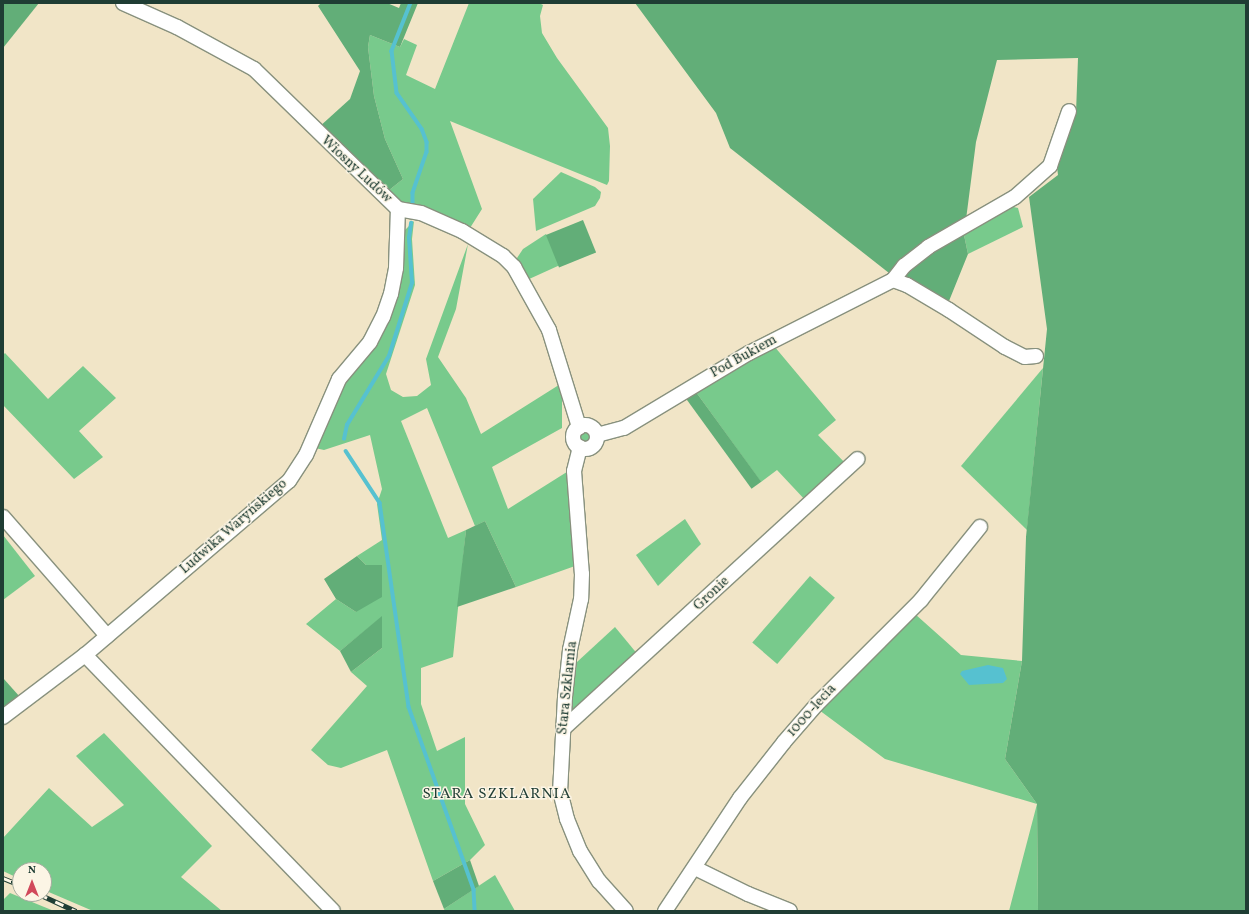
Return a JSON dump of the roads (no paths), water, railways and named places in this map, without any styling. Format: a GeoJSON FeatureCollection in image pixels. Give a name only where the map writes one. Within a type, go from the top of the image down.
{"type":"FeatureCollection","features":[{"type":"Feature","properties":{"kind":"street","name":"Wiosny Ludów"},"geometry":{"type":"LineString","coordinates":[[123,3],[244,61],[398,209],[421,214],[462,231],[503,256],[514,267],[549,330],[579,427],[574,436],[575,443],[580,447]]}},
{"type":"Feature","properties":{"kind":"street","name":"Pod Bukiem"},"geometry":{"type":"LineString","coordinates":[[597,435],[613,433],[624,428],[749,353],[893,280],[904,266],[928,247],[1015,197],[1050,166],[1069,111]]}},
{"type":"Feature","properties":{"kind":"street","name":"Ludwika Waryńskiego"},"geometry":{"type":"LineString","coordinates":[[3,717],[85,655],[289,481],[306,455],[339,379],[370,342],[383,317],[391,294],[396,268],[398,209]]}},
{"type":"Feature","properties":{"kind":"street"},"geometry":{"type":"LineString","coordinates":[[893,280],[907,285],[949,310],[1005,347],[1025,357],[1036,356]]}},
{"type":"Feature","properties":{"kind":"street"},"geometry":{"type":"LineString","coordinates":[[579,427],[590,426],[597,435],[594,445],[587,448],[580,447]]}},
{"type":"Feature","properties":{"kind":"street","name":"Stara Szklarnia"},"geometry":{"type":"LineString","coordinates":[[580,447],[574,471],[582,574],[581,593],[570,650],[560,791],[567,819],[580,851],[599,881],[626,911]]}},
{"type":"Feature","properties":{"kind":"street","name":"Gronie"},"geometry":{"type":"LineString","coordinates":[[564,728],[858,459]]}},
{"type":"Feature","properties":{"kind":"street"},"geometry":{"type":"LineString","coordinates":[[3,517],[107,636]]}},
{"type":"Feature","properties":{"kind":"street","name":"1000-lecia"},"geometry":{"type":"LineString","coordinates":[[665,911],[695,868],[740,798],[784,742],[827,693],[921,600],[980,527]]}},
{"type":"Feature","properties":{"kind":"street"},"geometry":{"type":"LineString","coordinates":[[85,655],[333,911]]}},
{"type":"Feature","properties":{"kind":"street"},"geometry":{"type":"LineString","coordinates":[[695,868],[748,894],[790,911]]}},
{"type":"Feature","properties":{"kind":"water"},"geometry":{"type":"Polygon","coordinates":[[[988,665],[1003,668],[1007,679],[1003,683],[969,685],[960,674],[962,671],[988,665]]]}},
{"type":"Feature","properties":{"kind":"waterway"},"geometry":{"type":"LineString","coordinates":[[411,3],[392,51],[397,93],[422,129],[427,142],[427,152],[413,193],[413,203]]}},
{"type":"Feature","properties":{"kind":"waterway"},"geometry":{"type":"LineString","coordinates":[[344,439],[347,425],[389,356],[412,283],[409,238],[411,223]]}},
{"type":"Feature","properties":{"kind":"waterway"},"geometry":{"type":"LineString","coordinates":[[346,451],[380,503],[409,707],[474,890],[475,911]]}},
{"type":"Feature","properties":{"kind":"railway"},"geometry":{"type":"LineString","coordinates":[[3,878],[12,882]]}},
{"type":"Feature","properties":{"kind":"railway"},"geometry":{"type":"LineString","coordinates":[[52,900],[76,911]]}},
{"type":"Feature","properties":{"kind":"district","name":"STARA SZKLARNIA"},"geometry":{"type":"Point","coordinates":[497,795]}}]}
